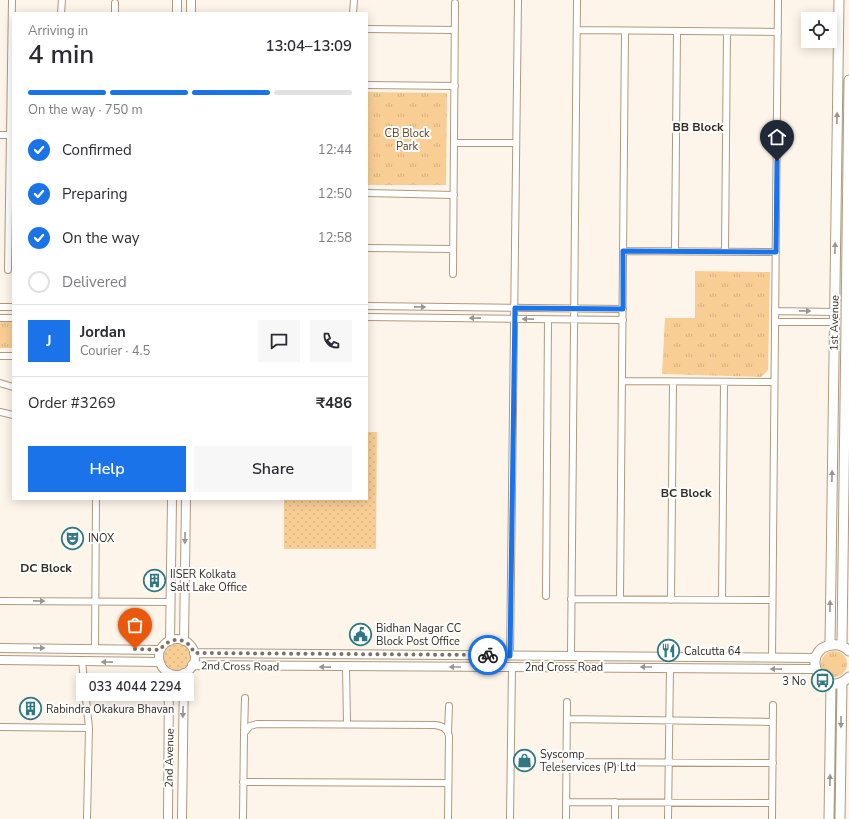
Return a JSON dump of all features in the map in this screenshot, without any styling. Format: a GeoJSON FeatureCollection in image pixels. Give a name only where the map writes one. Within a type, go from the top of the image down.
{"type":"FeatureCollection","features":[{"type":"Feature","properties":{"kind":"main road","name":"1st Avenue"},"geometry":{"type":"LineString","coordinates":[[830,645],[833,322],[839,0]]}},
{"type":"Feature","properties":{"kind":"main road","name":"1st Avenue"},"geometry":{"type":"LineString","coordinates":[[846,649],[843,549],[849,80]]}},
{"type":"Feature","properties":{"kind":"main road"},"geometry":{"type":"LineString","coordinates":[[837,101],[849,101]]}},
{"type":"Feature","properties":{"kind":"main road"},"geometry":{"type":"LineString","coordinates":[[835,264],[846,265]]}},
{"type":"Feature","properties":{"kind":"main road"},"geometry":{"type":"LineString","coordinates":[[831,549],[843,549]]}},
{"type":"Feature","properties":{"kind":"main road"},"geometry":{"type":"LineString","coordinates":[[840,819],[845,680],[831,684],[818,676],[815,669],[816,658],[821,650],[830,645],[846,649]]}},
{"type":"Feature","properties":{"kind":"main road"},"geometry":{"type":"LineString","coordinates":[[829,819],[831,684]]}},
{"type":"Feature","properties":{"kind":"street"},"geometry":{"type":"LineString","coordinates":[[8,270],[11,245],[10,136],[12,83],[12,0]]}},
{"type":"Feature","properties":{"kind":"street"},"geometry":{"type":"LineString","coordinates":[[61,12],[62,0]]}},
{"type":"Feature","properties":{"kind":"street"},"geometry":{"type":"LineString","coordinates":[[177,0],[177,12]]}},
{"type":"Feature","properties":{"kind":"street"},"geometry":{"type":"LineString","coordinates":[[191,0],[191,12]]}},
{"type":"Feature","properties":{"kind":"street"},"geometry":{"type":"LineString","coordinates":[[353,12],[354,0]]}},
{"type":"Feature","properties":{"kind":"street"},"geometry":{"type":"LineString","coordinates":[[510,656],[518,0]]}},
{"type":"Feature","properties":{"kind":"street"},"geometry":{"type":"LineString","coordinates":[[571,656],[577,0]]}},
{"type":"Feature","properties":{"kind":"street"},"geometry":{"type":"LineString","coordinates":[[772,658],[778,0]]}},
{"type":"Feature","properties":{"kind":"street"},"geometry":{"type":"LineString","coordinates":[[115,3],[115,12]]}},
{"type":"Feature","properties":{"kind":"street"},"geometry":{"type":"LineString","coordinates":[[453,274],[455,3]]}},
{"type":"Feature","properties":{"kind":"street"},"geometry":{"type":"LineString","coordinates":[[368,29],[455,30]]}},
{"type":"Feature","properties":{"kind":"street"},"geometry":{"type":"LineString","coordinates":[[577,30],[778,32]]}},
{"type":"Feature","properties":{"kind":"street"},"geometry":{"type":"LineString","coordinates":[[620,599],[626,31]]}},
{"type":"Feature","properties":{"kind":"street"},"geometry":{"type":"LineString","coordinates":[[675,251],[677,31]]}},
{"type":"Feature","properties":{"kind":"street"},"geometry":{"type":"LineString","coordinates":[[725,251],[727,32]]}},
{"type":"Feature","properties":{"kind":"street"},"geometry":{"type":"LineString","coordinates":[[368,85],[455,86]]}},
{"type":"Feature","properties":{"kind":"street"},"geometry":{"type":"LineString","coordinates":[[0,135],[10,136]]}},
{"type":"Feature","properties":{"kind":"street"},"geometry":{"type":"LineString","coordinates":[[454,143],[516,143]]}},
{"type":"Feature","properties":{"kind":"street"},"geometry":{"type":"LineString","coordinates":[[368,193],[454,195]]}},
{"type":"Feature","properties":{"kind":"street"},"geometry":{"type":"LineString","coordinates":[[368,248],[454,249]]}},
{"type":"Feature","properties":{"kind":"street"},"geometry":{"type":"LineString","coordinates":[[623,251],[776,252]]}},
{"type":"Feature","properties":{"kind":"street"},"geometry":{"type":"LineString","coordinates":[[368,306],[623,309]]}},
{"type":"Feature","properties":{"kind":"street"},"geometry":{"type":"LineString","coordinates":[[0,307],[12,307]]}},
{"type":"Feature","properties":{"kind":"street"},"geometry":{"type":"LineString","coordinates":[[404,307],[404,318]]}},
{"type":"Feature","properties":{"kind":"street"},"geometry":{"type":"LineString","coordinates":[[775,311],[834,312]]}},
{"type":"Feature","properties":{"kind":"street"},"geometry":{"type":"LineString","coordinates":[[368,317],[623,320]]}},
{"type":"Feature","properties":{"kind":"street"},"geometry":{"type":"LineString","coordinates":[[0,318],[12,318]]}},
{"type":"Feature","properties":{"kind":"street"},"geometry":{"type":"LineString","coordinates":[[546,596],[548,320]]}},
{"type":"Feature","properties":{"kind":"street"},"geometry":{"type":"LineString","coordinates":[[775,322],[833,322]]}},
{"type":"Feature","properties":{"kind":"street"},"geometry":{"type":"LineString","coordinates":[[0,356],[12,356]]}},
{"type":"Feature","properties":{"kind":"street"},"geometry":{"type":"LineString","coordinates":[[622,382],[774,382]]}},
{"type":"Feature","properties":{"kind":"street"},"geometry":{"type":"LineString","coordinates":[[671,600],[673,382]]}},
{"type":"Feature","properties":{"kind":"street"},"geometry":{"type":"LineString","coordinates":[[722,600],[724,382]]}},
{"type":"Feature","properties":{"kind":"street"},"geometry":{"type":"LineString","coordinates":[[0,383],[12,387]]}},
{"type":"Feature","properties":{"kind":"street"},"geometry":{"type":"LineString","coordinates":[[0,412],[12,415]]}},
{"type":"Feature","properties":{"kind":"street"},"geometry":{"type":"LineString","coordinates":[[95,649],[96,500]]}},
{"type":"Feature","properties":{"kind":"street"},"geometry":{"type":"LineString","coordinates":[[170,640],[172,500]]}},
{"type":"Feature","properties":{"kind":"street"},"geometry":{"type":"LineString","coordinates":[[184,641],[186,500]]}},
{"type":"Feature","properties":{"kind":"street"},"geometry":{"type":"LineString","coordinates":[[571,599],[772,600]]}},
{"type":"Feature","properties":{"kind":"street"},"geometry":{"type":"LineString","coordinates":[[0,600],[170,602]]}},
{"type":"Feature","properties":{"kind":"street"},"geometry":{"type":"LineString","coordinates":[[177,639],[184,641],[190,645],[194,653],[192,665],[184,673],[176,675],[169,673],[162,667],[160,662],[160,650],[170,640],[177,639]]}},
{"type":"Feature","properties":{"kind":"street"},"geometry":{"type":"LineString","coordinates":[[0,648],[160,650]]}},
{"type":"Feature","properties":{"kind":"street","name":"2nd Cross Road"},"geometry":{"type":"LineString","coordinates":[[194,653],[816,658]]}},
{"type":"Feature","properties":{"kind":"street"},"geometry":{"type":"LineString","coordinates":[[381,654],[382,667]]}},
{"type":"Feature","properties":{"kind":"street"},"geometry":{"type":"LineString","coordinates":[[541,666],[542,656]]}},
{"type":"Feature","properties":{"kind":"street"},"geometry":{"type":"LineString","coordinates":[[749,658],[749,668]]}},
{"type":"Feature","properties":{"kind":"street"},"geometry":{"type":"LineString","coordinates":[[0,660],[160,662]]}},
{"type":"Feature","properties":{"kind":"street"},"geometry":{"type":"LineString","coordinates":[[82,662],[89,728],[87,819]]}},
{"type":"Feature","properties":{"kind":"street","name":"2nd Cross Road"},"geometry":{"type":"LineString","coordinates":[[192,665],[346,667],[541,666],[815,669]]}},
{"type":"Feature","properties":{"kind":"street"},"geometry":{"type":"LineString","coordinates":[[510,819],[512,666]]}},
{"type":"Feature","properties":{"kind":"street"},"geometry":{"type":"LineString","coordinates":[[346,667],[347,724]]}},
{"type":"Feature","properties":{"kind":"street"},"geometry":{"type":"LineString","coordinates":[[668,819],[670,668]]}},
{"type":"Feature","properties":{"kind":"street","name":"2nd Avenue"},"geometry":{"type":"LineString","coordinates":[[168,819],[169,673]]}},
{"type":"Feature","properties":{"kind":"street","name":"2nd Avenue"},"geometry":{"type":"LineString","coordinates":[[182,819],[184,673]]}},
{"type":"Feature","properties":{"kind":"street"},"geometry":{"type":"LineString","coordinates":[[243,819],[245,698]]}},
{"type":"Feature","properties":{"kind":"street"},"geometry":{"type":"LineString","coordinates":[[566,819],[567,702]]}},
{"type":"Feature","properties":{"kind":"street"},"geometry":{"type":"LineString","coordinates":[[772,819],[773,705]]}},
{"type":"Feature","properties":{"kind":"street"},"geometry":{"type":"LineString","coordinates":[[448,819],[449,706]]}},
{"type":"Feature","properties":{"kind":"street"},"geometry":{"type":"LineString","coordinates":[[567,719],[773,722]]}},
{"type":"Feature","properties":{"kind":"street"},"geometry":{"type":"LineString","coordinates":[[244,733],[250,726],[257,724],[435,725],[443,727],[448,732]]}},
{"type":"Feature","properties":{"kind":"street"},"geometry":{"type":"LineString","coordinates":[[0,728],[89,728]]}},
{"type":"Feature","properties":{"kind":"street"},"geometry":{"type":"LineString","coordinates":[[566,762],[773,763]]}},
{"type":"Feature","properties":{"kind":"street"},"geometry":{"type":"LineString","coordinates":[[243,782],[448,783]]}},
{"type":"Feature","properties":{"kind":"street"},"geometry":{"type":"LineString","coordinates":[[566,802],[772,803]]}},
{"type":"Feature","properties":{"kind":"street"},"geometry":{"type":"LineString","coordinates":[[615,802],[615,819]]}},
{"type":"Feature","properties":{"kind":"green space","name":"CB Block Park"},"geometry":{"type":"Polygon","coordinates":[[[368,92],[447,93],[446,185],[368,185],[368,92]]]}},
{"type":"Feature","properties":{"kind":"green space"},"geometry":{"type":"Polygon","coordinates":[[[695,271],[770,272],[768,370],[761,377],[662,374],[665,318],[695,318],[695,271]]]}},
{"type":"Feature","properties":{"kind":"green space"},"geometry":{"type":"Polygon","coordinates":[[[0,319],[12,319],[12,348],[0,348],[0,319]]]}},
{"type":"Feature","properties":{"kind":"green space"},"geometry":{"type":"Polygon","coordinates":[[[368,432],[377,432],[376,549],[284,549],[284,500],[368,500],[368,432]]]}},
{"type":"Feature","properties":{"kind":"green space"},"geometry":{"type":"Polygon","coordinates":[[[177,644],[187,647],[190,657],[187,667],[177,670],[167,667],[164,657],[167,647],[177,644]]]}},
{"type":"Feature","properties":{"kind":"green space"},"geometry":{"type":"Polygon","coordinates":[[[834,651],[844,654],[847,664],[844,674],[834,677],[824,674],[821,664],[824,654],[834,651]]]}},
{"type":"Feature","properties":{"kind":"way so far"},"geometry":{"type":"LineString","coordinates":[[135,649],[160,650],[170,640],[177,639],[188,643],[193,649],[194,653],[488,655]]}},
{"type":"Feature","properties":{"kind":"place","name":"INOX"},"geometry":{"type":"Point","coordinates":[72,538]}},
{"type":"Feature","properties":{"kind":"place","name":"IISER Kolkata Salt Lake Office"},"geometry":{"type":"Point","coordinates":[155,580]}},
{"type":"Feature","properties":{"kind":"place","name":"Bidhan Nagar CC Block Post Office"},"geometry":{"type":"Point","coordinates":[361,634]}},
{"type":"Feature","properties":{"kind":"place","name":"033 4044 2294"},"geometry":{"type":"Point","coordinates":[135,649]}},
{"type":"Feature","properties":{"kind":"place","name":"Calcutta 64"},"geometry":{"type":"Point","coordinates":[669,651]}},
{"type":"Feature","properties":{"kind":"place","name":"3 No"},"geometry":{"type":"Point","coordinates":[822,681]}},
{"type":"Feature","properties":{"kind":"place","name":"Rabindra Okakura Bhavan"},"geometry":{"type":"Point","coordinates":[31,709]}},
{"type":"Feature","properties":{"kind":"place","name":"Syscomp Teleservices (P) Ltd"},"geometry":{"type":"Point","coordinates":[524,760]}},
{"type":"Feature","properties":{"kind":"district","name":"BB Block"},"geometry":{"type":"Point","coordinates":[698,127]}},
{"type":"Feature","properties":{"kind":"district","name":"BC Block"},"geometry":{"type":"Point","coordinates":[686,493]}},
{"type":"Feature","properties":{"kind":"district","name":"DC Block"},"geometry":{"type":"Point","coordinates":[46,568]}},
{"type":"Feature","properties":{"kind":"route"},"geometry":{"type":"LineString","coordinates":[[488,655],[510,656],[515,308],[623,309],[623,251],[776,252],[777,161]]}}]}
